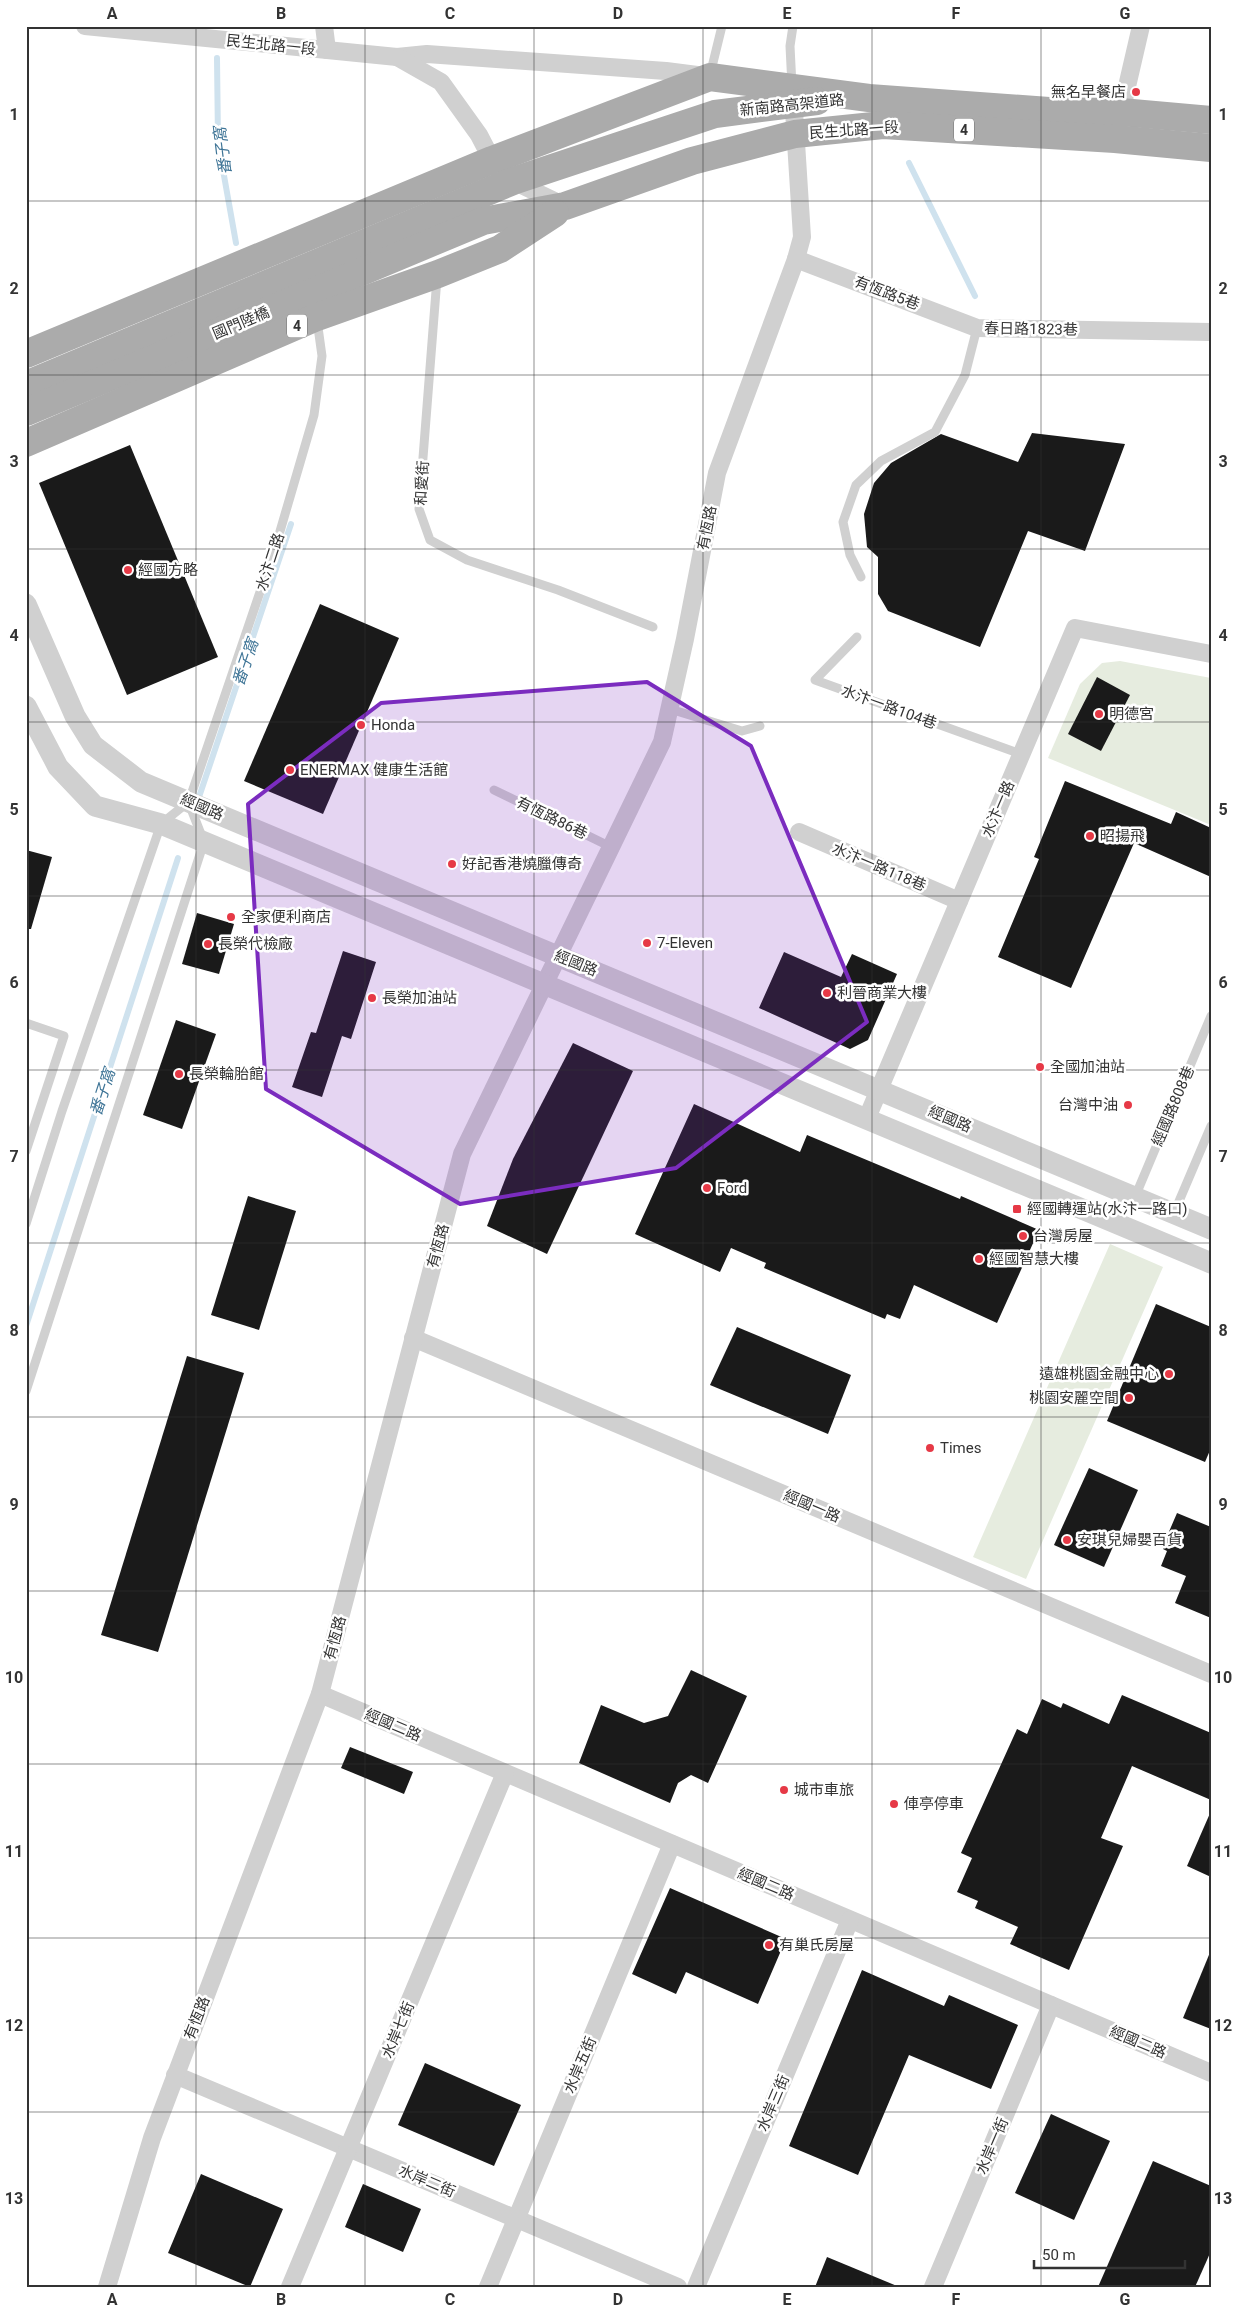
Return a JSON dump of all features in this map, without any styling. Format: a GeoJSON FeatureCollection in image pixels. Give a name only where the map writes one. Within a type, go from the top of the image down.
{"type":"FeatureCollection","features":[{"type":"Feature","properties":{"kind":"main road","name":"4"},"geometry":{"type":"LineString","coordinates":[[26,354],[492,160],[710,77],[793,95]]}},
{"type":"Feature","properties":{"kind":"main road"},"geometry":{"type":"LineString","coordinates":[[710,77],[720,154]]}},
{"type":"Feature","properties":{"kind":"main road","name":"新南路高架道路"},"geometry":{"type":"LineString","coordinates":[[715,114],[793,95],[868,98]]}},
{"type":"Feature","properties":{"kind":"main road","name":"民生北路一段"},"geometry":{"type":"LineString","coordinates":[[868,98],[1049,111],[1121,112],[1211,120]]}},
{"type":"Feature","properties":{"kind":"main road","name":"4"},"geometry":{"type":"LineString","coordinates":[[476,210],[513,181],[715,114]]}},
{"type":"Feature","properties":{"kind":"main road","name":"民生北路一段"},"geometry":{"type":"LineString","coordinates":[[565,206],[692,161],[795,134],[883,125],[1115,139],[1211,148]]}},
{"type":"Feature","properties":{"kind":"main road","name":"4"},"geometry":{"type":"LineString","coordinates":[[476,210],[565,206]]}},
{"type":"Feature","properties":{"kind":"main road","name":"4"},"geometry":{"type":"LineString","coordinates":[[26,443],[316,317],[438,274],[500,249],[565,206]]}},
{"type":"Feature","properties":{"kind":"main road","name":"國門陸橋"},"geometry":{"type":"LineString","coordinates":[[26,385],[476,210]]}},
{"type":"Feature","properties":{"kind":"main road","name":"國門陸橋"},"geometry":{"type":"LineString","coordinates":[[26,412],[476,210]]}},
{"type":"Feature","properties":{"kind":"street","name":"民生北路一段"},"geometry":{"type":"LineString","coordinates":[[85,26],[397,57],[427,54],[666,70],[710,77]]}},
{"type":"Feature","properties":{"kind":"street"},"geometry":{"type":"LineString","coordinates":[[324,26],[327,50]]}},
{"type":"Feature","properties":{"kind":"street"},"geometry":{"type":"LineString","coordinates":[[1115,139],[1141,26]]}},
{"type":"Feature","properties":{"kind":"street","name":"民生北路一段"},"geometry":{"type":"LineString","coordinates":[[397,57],[441,82],[479,135],[492,160],[513,181],[565,206]]}},
{"type":"Feature","properties":{"kind":"street","name":"有恆路"},"geometry":{"type":"LineString","coordinates":[[107,2287],[130,2206],[175,2075],[320,1694],[462,1154],[662,742],[717,473],[802,237],[793,95]]}},
{"type":"Feature","properties":{"kind":"street","name":"有恆路5巷"},"geometry":{"type":"LineString","coordinates":[[796,258],[977,328]]}},
{"type":"Feature","properties":{"kind":"street","name":"春日路1823巷"},"geometry":{"type":"LineString","coordinates":[[977,328],[1211,332]]}},
{"type":"Feature","properties":{"kind":"street","name":"經國路"},"geometry":{"type":"LineString","coordinates":[[26,604],[75,716],[93,745],[141,782],[1211,1229]]}},
{"type":"Feature","properties":{"kind":"street","name":"水汴一路"},"geometry":{"type":"LineString","coordinates":[[867,1118],[1075,628],[1211,654]]}},
{"type":"Feature","properties":{"kind":"street","name":"經國路"},"geometry":{"type":"LineString","coordinates":[[26,706],[58,767],[95,806],[161,824],[1211,1263]]}},
{"type":"Feature","properties":{"kind":"street","name":"水汴一路118巷"},"geometry":{"type":"LineString","coordinates":[[799,832],[959,901]]}},
{"type":"Feature","properties":{"kind":"street","name":"經國一路"},"geometry":{"type":"LineString","coordinates":[[413,1338],[1211,1674]]}},
{"type":"Feature","properties":{"kind":"street","name":"經國二路"},"geometry":{"type":"LineString","coordinates":[[320,1694],[1211,2073]]}},
{"type":"Feature","properties":{"kind":"street","name":"水岸七街"},"geometry":{"type":"LineString","coordinates":[[290,2287],[505,1772]]}},
{"type":"Feature","properties":{"kind":"street","name":"水岸五街"},"geometry":{"type":"LineString","coordinates":[[488,2287],[672,1844]]}},
{"type":"Feature","properties":{"kind":"street","name":"水岸三街"},"geometry":{"type":"LineString","coordinates":[[696,2287],[850,1920]]}},
{"type":"Feature","properties":{"kind":"street","name":"水岸一街"},"geometry":{"type":"LineString","coordinates":[[933,2287],[1051,2005]]}},
{"type":"Feature","properties":{"kind":"street","name":"水岸二街"},"geometry":{"type":"LineString","coordinates":[[175,2075],[678,2287]]}},
{"type":"Feature","properties":{"kind":"lane"},"geometry":{"type":"LineString","coordinates":[[710,77],[722,26]]}},
{"type":"Feature","properties":{"kind":"lane"},"geometry":{"type":"LineString","coordinates":[[793,26],[790,46],[793,95]]}},
{"type":"Feature","properties":{"kind":"lane","name":"和愛街"},"geometry":{"type":"LineString","coordinates":[[438,274],[419,509],[430,540],[467,560],[558,590],[653,626]]}},
{"type":"Feature","properties":{"kind":"lane","name":"水汴二路"},"geometry":{"type":"LineString","coordinates":[[189,801],[276,545],[314,415],[322,356],[316,317]]}},
{"type":"Feature","properties":{"kind":"lane","name":"春日路1823巷"},"geometry":{"type":"LineString","coordinates":[[861,577],[850,555],[843,522],[856,485],[881,461],[935,432],[965,375],[977,328]]}},
{"type":"Feature","properties":{"kind":"lane","name":"水汴一路104巷"},"geometry":{"type":"LineString","coordinates":[[857,637],[815,680],[1021,754]]}},
{"type":"Feature","properties":{"kind":"lane"},"geometry":{"type":"LineString","coordinates":[[670,710],[742,731],[760,726]]}},
{"type":"Feature","properties":{"kind":"lane","name":"有恆路86巷"},"geometry":{"type":"LineString","coordinates":[[494,790],[611,847]]}},
{"type":"Feature","properties":{"kind":"lane"},"geometry":{"type":"LineString","coordinates":[[26,1224],[62,1111],[161,824],[189,801],[204,842],[26,1391]]}},
{"type":"Feature","properties":{"kind":"lane","name":"經國路808巷"},"geometry":{"type":"LineString","coordinates":[[1135,1197],[1211,1016]]}},
{"type":"Feature","properties":{"kind":"lane"},"geometry":{"type":"LineString","coordinates":[[26,1023],[64,1036],[26,1151]]}},
{"type":"Feature","properties":{"kind":"lane"},"geometry":{"type":"LineString","coordinates":[[1174,1214],[1211,1126]]}},
{"type":"Feature","properties":{"kind":"highlighted area"},"geometry":{"type":"Polygon","coordinates":[[[647,682],[751,746],[867,1022],[676,1168],[460,1204],[266,1089],[248,804],[381,703],[647,682]]]}},
{"type":"Feature","properties":{"kind":"shaded area"},"geometry":{"type":"Polygon","coordinates":[[[1120,661],[1211,678],[1211,825],[1048,758],[1080,684],[1102,663],[1120,661]]]}},
{"type":"Feature","properties":{"kind":"shaded area"},"geometry":{"type":"Polygon","coordinates":[[[1110,1244],[1163,1267],[1026,1579],[973,1557],[1110,1244]]]}},
{"type":"Feature","properties":{"kind":"building"},"geometry":{"type":"Polygon","coordinates":[[[1032,433],[1125,444],[1085,551],[1028,531],[980,647],[888,611],[878,594],[878,557],[867,547],[864,514],[874,483],[891,463],[941,434],[1018,462],[1032,433]]]}},
{"type":"Feature","properties":{"kind":"building","name":"經國方略"},"geometry":{"type":"Polygon","coordinates":[[[130,445],[218,657],[127,695],[39,483],[130,445]]]}},
{"type":"Feature","properties":{"kind":"building"},"geometry":{"type":"Polygon","coordinates":[[[320,604],[399,638],[323,814],[244,781],[320,604]]]}},
{"type":"Feature","properties":{"kind":"building","name":"明德宮"},"geometry":{"type":"Polygon","coordinates":[[[1097,677],[1130,695],[1101,751],[1068,734],[1097,677]]]}},
{"type":"Feature","properties":{"kind":"building"},"geometry":{"type":"Polygon","coordinates":[[[1065,781],[1171,824],[1176,812],[1211,828],[1211,877],[1134,843],[1071,988],[998,957],[1039,859],[1034,857],[1065,781]]]}},
{"type":"Feature","properties":{"kind":"building"},"geometry":{"type":"Polygon","coordinates":[[[26,850],[52,857],[31,929],[26,929],[26,850]]]}},
{"type":"Feature","properties":{"kind":"building","name":"長榮代檢廠"},"geometry":{"type":"Polygon","coordinates":[[[197,913],[234,924],[219,974],[182,964],[197,913]]]}},
{"type":"Feature","properties":{"kind":"building"},"geometry":{"type":"Polygon","coordinates":[[[343,951],[376,962],[351,1039],[342,1036],[322,1097],[292,1087],[311,1032],[316,1033],[343,951]]]}},
{"type":"Feature","properties":{"kind":"building","name":"利晉商業大樓"},"geometry":{"type":"Polygon","coordinates":[[[784,952],[841,977],[852,954],[897,974],[868,1040],[850,1049],[759,1008],[784,952]]]}},
{"type":"Feature","properties":{"kind":"building","name":"長榮輪胎館"},"geometry":{"type":"Polygon","coordinates":[[[176,1020],[216,1034],[182,1129],[143,1115],[176,1020]]]}},
{"type":"Feature","properties":{"kind":"building"},"geometry":{"type":"Polygon","coordinates":[[[573,1043],[633,1071],[547,1254],[487,1226],[513,1159],[573,1043]]]}},
{"type":"Feature","properties":{"kind":"building"},"geometry":{"type":"Polygon","coordinates":[[[694,1104],[800,1152],[807,1135],[960,1199],[961,1196],[1039,1230],[997,1323],[914,1285],[900,1319],[887,1314],[885,1319],[764,1268],[766,1263],[731,1248],[720,1272],[635,1234],[694,1104]]]}},
{"type":"Feature","properties":{"kind":"building"},"geometry":{"type":"Polygon","coordinates":[[[248,1196],[296,1211],[259,1330],[211,1315],[248,1196]]]}},
{"type":"Feature","properties":{"kind":"building","name":"遠雄桃園金融中心"},"geometry":{"type":"Polygon","coordinates":[[[1156,1304],[1211,1327],[1211,1448],[1205,1462],[1107,1421],[1156,1304]]]}},
{"type":"Feature","properties":{"kind":"building"},"geometry":{"type":"Polygon","coordinates":[[[737,1327],[851,1375],[828,1434],[710,1385],[737,1327]]]}},
{"type":"Feature","properties":{"kind":"building"},"geometry":{"type":"Polygon","coordinates":[[[187,1356],[244,1373],[158,1652],[101,1635],[187,1356]]]}},
{"type":"Feature","properties":{"kind":"building"},"geometry":{"type":"Polygon","coordinates":[[[1089,1468],[1138,1490],[1104,1567],[1054,1545],[1089,1468]]]}},
{"type":"Feature","properties":{"kind":"building"},"geometry":{"type":"Polygon","coordinates":[[[1177,1513],[1211,1527],[1211,1618],[1175,1603],[1186,1576],[1161,1566],[1167,1551],[1163,1549],[1165,1541],[1177,1513]]]}},
{"type":"Feature","properties":{"kind":"building"},"geometry":{"type":"Polygon","coordinates":[[[691,1670],[747,1696],[708,1783],[691,1775],[678,1783],[670,1803],[579,1763],[601,1705],[644,1723],[668,1716],[691,1670]]]}},
{"type":"Feature","properties":{"kind":"building"},"geometry":{"type":"Polygon","coordinates":[[[1122,1695],[1211,1733],[1211,1800],[1132,1766],[1101,1838],[1123,1846],[1069,1970],[1010,1944],[1018,1927],[975,1908],[978,1901],[957,1892],[972,1858],[961,1853],[1017,1729],[1027,1734],[1042,1699],[1061,1708],[1063,1703],[1109,1724],[1122,1695]]]}},
{"type":"Feature","properties":{"kind":"building"},"geometry":{"type":"Polygon","coordinates":[[[350,1747],[413,1772],[404,1794],[341,1768],[350,1747]]]}},
{"type":"Feature","properties":{"kind":"building"},"geometry":{"type":"Polygon","coordinates":[[[1211,1811],[1211,1877],[1187,1866],[1211,1811]]]}},
{"type":"Feature","properties":{"kind":"building"},"geometry":{"type":"Polygon","coordinates":[[[670,1888],[786,1939],[758,2004],[686,1972],[676,1994],[632,1974],[670,1888]]]}},
{"type":"Feature","properties":{"kind":"building"},"geometry":{"type":"Polygon","coordinates":[[[1211,1950],[1211,2029],[1183,2018],[1211,1950]]]}},
{"type":"Feature","properties":{"kind":"building"},"geometry":{"type":"Polygon","coordinates":[[[862,1970],[944,2006],[949,1995],[1018,2025],[991,2089],[909,2055],[858,2175],[789,2146],[862,1970]]]}},
{"type":"Feature","properties":{"kind":"building"},"geometry":{"type":"Polygon","coordinates":[[[425,2063],[521,2105],[494,2166],[398,2125],[425,2063]]]}},
{"type":"Feature","properties":{"kind":"building"},"geometry":{"type":"Polygon","coordinates":[[[1051,2114],[1110,2141],[1074,2220],[1015,2193],[1051,2114]]]}},
{"type":"Feature","properties":{"kind":"building"},"geometry":{"type":"Polygon","coordinates":[[[1153,2161],[1211,2186],[1211,2251],[1195,2287],[1098,2287],[1153,2161]]]}},
{"type":"Feature","properties":{"kind":"building"},"geometry":{"type":"Polygon","coordinates":[[[201,2174],[283,2209],[250,2287],[168,2253],[201,2174]]]}},
{"type":"Feature","properties":{"kind":"building"},"geometry":{"type":"Polygon","coordinates":[[[363,2184],[421,2209],[403,2252],[345,2227],[363,2184]]]}},
{"type":"Feature","properties":{"kind":"building"},"geometry":{"type":"Polygon","coordinates":[[[827,2257],[897,2286],[897,2287],[815,2287],[827,2257]]]}},
{"type":"Feature","properties":{"kind":"waterway","name":"番子窩"},"geometry":{"type":"LineString","coordinates":[[217,58],[218,142],[236,243]]}},
{"type":"Feature","properties":{"kind":"waterway"},"geometry":{"type":"LineString","coordinates":[[909,163],[975,296]]}},
{"type":"Feature","properties":{"kind":"waterway","name":"番子窩"},"geometry":{"type":"LineString","coordinates":[[198,800],[291,524]]}},
{"type":"Feature","properties":{"kind":"waterway","name":"番子窩"},"geometry":{"type":"LineString","coordinates":[[26,1326],[178,858]]}},
{"type":"Feature","properties":{"kind":"place","name":"無名早餐店"},"geometry":{"type":"Point","coordinates":[1136,92]}},
{"type":"Feature","properties":{"kind":"place","name":"經國方略"},"geometry":{"type":"Point","coordinates":[128,570]}},
{"type":"Feature","properties":{"kind":"place","name":"明德宮"},"geometry":{"type":"Point","coordinates":[1099,714]}},
{"type":"Feature","properties":{"kind":"place","name":"Honda"},"geometry":{"type":"Point","coordinates":[361,725]}},
{"type":"Feature","properties":{"kind":"place","name":"ENERMAX 健康生活館"},"geometry":{"type":"Point","coordinates":[290,770]}},
{"type":"Feature","properties":{"kind":"place","name":"昭揚飛"},"geometry":{"type":"Point","coordinates":[1090,836]}},
{"type":"Feature","properties":{"kind":"place","name":"好記香港燒臘傳奇"},"geometry":{"type":"Point","coordinates":[452,864]}},
{"type":"Feature","properties":{"kind":"place","name":"全家便利商店"},"geometry":{"type":"Point","coordinates":[231,917]}},
{"type":"Feature","properties":{"kind":"place","name":"7-Eleven"},"geometry":{"type":"Point","coordinates":[647,943]}},
{"type":"Feature","properties":{"kind":"place","name":"長榮代檢廠"},"geometry":{"type":"Point","coordinates":[208,944]}},
{"type":"Feature","properties":{"kind":"place","name":"利晉商業大樓"},"geometry":{"type":"Point","coordinates":[827,993]}},
{"type":"Feature","properties":{"kind":"place","name":"長榮加油站"},"geometry":{"type":"Point","coordinates":[372,998]}},
{"type":"Feature","properties":{"kind":"place","name":"全國加油站"},"geometry":{"type":"Point","coordinates":[1040,1067]}},
{"type":"Feature","properties":{"kind":"place","name":"長榮輪胎館"},"geometry":{"type":"Point","coordinates":[179,1074]}},
{"type":"Feature","properties":{"kind":"place","name":"台灣中油"},"geometry":{"type":"Point","coordinates":[1128,1105]}},
{"type":"Feature","properties":{"kind":"place","name":"Ford"},"geometry":{"type":"Point","coordinates":[707,1188]}},
{"type":"Feature","properties":{"kind":"place","name":"經國轉運站(水汴一路口)"},"geometry":{"type":"Point","coordinates":[1017,1209]}},
{"type":"Feature","properties":{"kind":"place","name":"台灣房屋"},"geometry":{"type":"Point","coordinates":[1023,1236]}},
{"type":"Feature","properties":{"kind":"place","name":"經國智慧大樓"},"geometry":{"type":"Point","coordinates":[979,1259]}},
{"type":"Feature","properties":{"kind":"place","name":"遠雄桃園金融中心"},"geometry":{"type":"Point","coordinates":[1169,1374]}},
{"type":"Feature","properties":{"kind":"place","name":"桃園安麗空間"},"geometry":{"type":"Point","coordinates":[1129,1398]}},
{"type":"Feature","properties":{"kind":"place","name":"Times"},"geometry":{"type":"Point","coordinates":[930,1448]}},
{"type":"Feature","properties":{"kind":"place","name":"安琪兒婦嬰百貨"},"geometry":{"type":"Point","coordinates":[1067,1540]}},
{"type":"Feature","properties":{"kind":"place","name":"城市車旅"},"geometry":{"type":"Point","coordinates":[784,1790]}},
{"type":"Feature","properties":{"kind":"place","name":"俥亭停車"},"geometry":{"type":"Point","coordinates":[894,1804]}},
{"type":"Feature","properties":{"kind":"place","name":"有巢氏房屋"},"geometry":{"type":"Point","coordinates":[769,1945]}}]}
